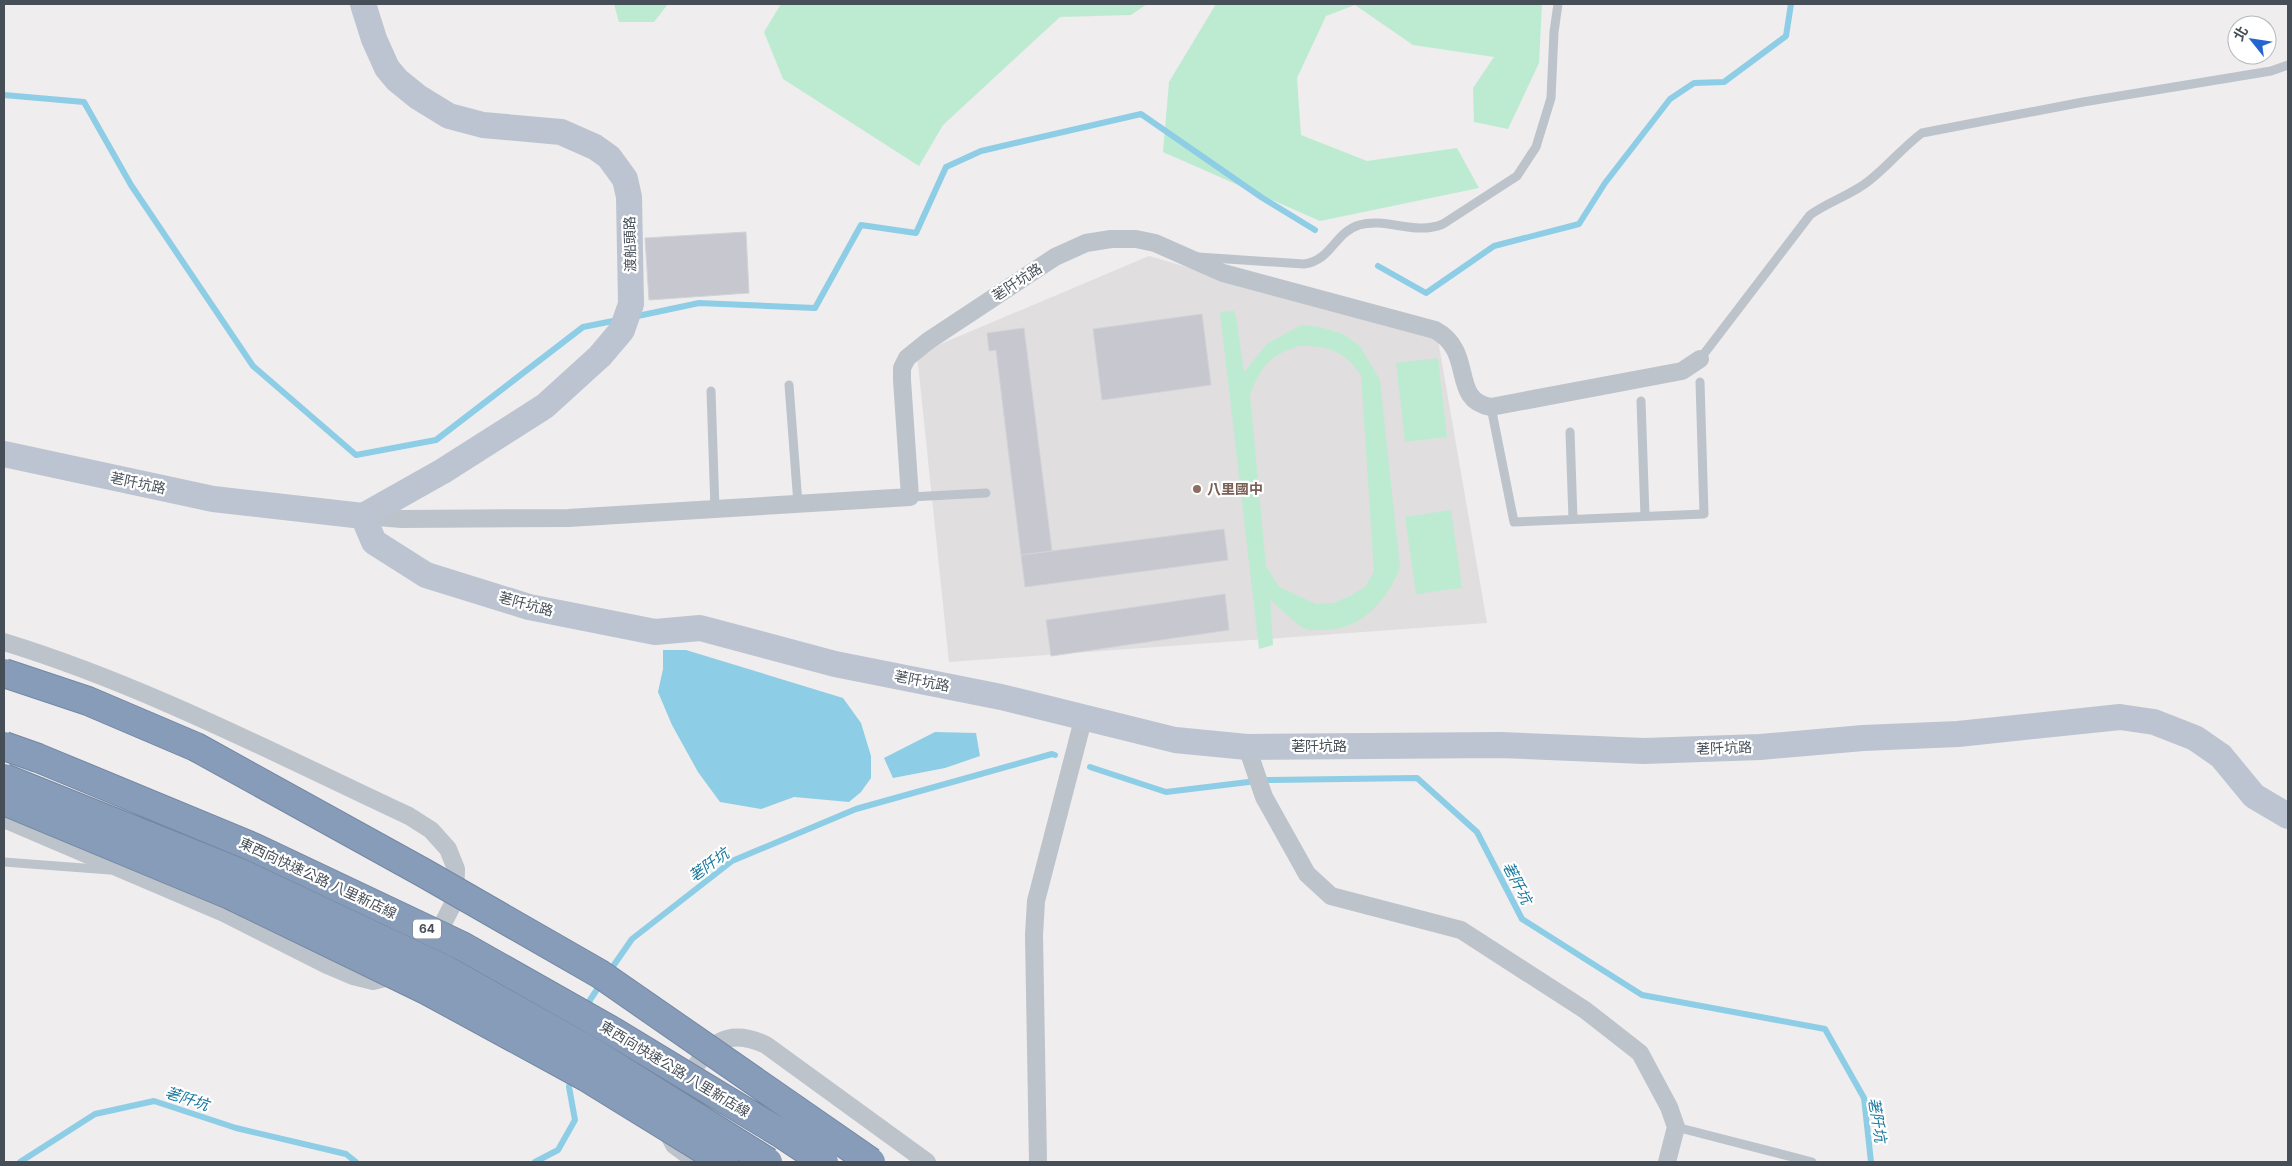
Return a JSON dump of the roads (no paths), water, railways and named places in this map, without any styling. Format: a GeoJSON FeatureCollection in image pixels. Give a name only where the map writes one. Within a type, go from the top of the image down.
{"type":"FeatureCollection","features":[{"type":"Feature","properties":{"kind":"highway"},"geometry":{"type":"LineString","coordinates":[[4,673],[88,701],[196,747],[424,873],[600,974],[871,1162]]}},
{"type":"Feature","properties":{"kind":"highway","name":"東西向快速公路 八里新店線"},"geometry":{"type":"LineString","coordinates":[[4,746],[38,758],[253,847],[462,946],[614,1032],[782,1134],[824,1162]]}},
{"type":"Feature","properties":{"kind":"highway","name":"東西向快速公路 八里新店線"},"geometry":{"type":"LineString","coordinates":[[4,778],[244,874],[446,970],[599,1056],[768,1162]]}},
{"type":"Feature","properties":{"kind":"highway"},"geometry":{"type":"LineString","coordinates":[[4,801],[230,895],[428,991],[586,1077],[724,1162]]}},
{"type":"Feature","properties":{"kind":"street","name":"渡船頭路"},"geometry":{"type":"LineString","coordinates":[[363,4],[374,39],[387,68],[396,80],[418,97],[449,116],[483,125],[561,132],[595,147],[609,157],[625,179],[629,197],[631,304],[622,330],[600,356],[545,406],[443,471],[363,516]]}},
{"type":"Feature","properties":{"kind":"street","name":"荖阡坑路"},"geometry":{"type":"LineString","coordinates":[[4,454],[213,499],[397,519],[552,518],[910,497],[902,380],[902,368],[907,358],[928,341],[1054,257],[1086,243],[1111,239],[1136,239],[1155,243],[1223,273],[1435,330],[1445,336],[1459,354],[1467,391],[1472,400],[1481,406],[1490,407]]}},
{"type":"Feature","properties":{"kind":"street"},"geometry":{"type":"LineString","coordinates":[[1490,407],[1682,371],[1700,359]]}},
{"type":"Feature","properties":{"kind":"street","name":"荖阡坑路"},"geometry":{"type":"LineString","coordinates":[[363,516],[374,542],[426,574],[529,607],[655,632],[700,628],[835,664],[1001,697],[1250,757],[1500,746],[1663,750],[1760,747],[1863,738],[1958,734],[2120,717],[2154,722],[2195,738],[2221,756],[2254,796],[2288,816]]}},
{"type":"Feature","properties":{"kind":"street"},"geometry":{"type":"LineString","coordinates":[[4,642],[102,676],[176,708],[409,816],[431,830],[448,849],[456,868],[455,900],[432,946],[415,967],[392,978],[372,981],[327,965],[224,913],[4,819]]}},
{"type":"Feature","properties":{"kind":"street"},"geometry":{"type":"LineString","coordinates":[[1038,1162],[1034,935],[1036,901],[1084,716]]}},
{"type":"Feature","properties":{"kind":"street"},"geometry":{"type":"LineString","coordinates":[[1250,757],[1263,794],[1307,874],[1331,896],[1461,930],[1585,1010],[1640,1053],[1669,1107],[1676,1127],[1667,1162]]}},
{"type":"Feature","properties":{"kind":"street"},"geometry":{"type":"LineString","coordinates":[[432,946],[595,1036],[680,1088]]}},
{"type":"Feature","properties":{"kind":"street"},"geometry":{"type":"LineString","coordinates":[[697,1162],[674,1145],[668,1133],[666,1120],[668,1107],[711,1046],[721,1040],[736,1037],[752,1039],[766,1045],[927,1162]]}},
{"type":"Feature","properties":{"kind":"lane"},"geometry":{"type":"LineString","coordinates":[[1180,255],[1304,264],[1322,258],[1342,236],[1360,225],[1379,224],[1421,230],[1432,229],[1506,184],[1517,176],[1536,147],[1551,98],[1554,32],[1558,4]]}},
{"type":"Feature","properties":{"kind":"lane"},"geometry":{"type":"LineString","coordinates":[[1700,359],[1810,216],[1824,205],[1848,195],[1870,180],[1906,145],[1922,133],[2083,102],[2271,71],[2288,65]]}},
{"type":"Feature","properties":{"kind":"lane"},"geometry":{"type":"LineString","coordinates":[[1490,407],[1514,522],[1704,514],[1700,382]]}},
{"type":"Feature","properties":{"kind":"lane"},"geometry":{"type":"LineString","coordinates":[[789,385],[798,504]]}},
{"type":"Feature","properties":{"kind":"lane"},"geometry":{"type":"LineString","coordinates":[[711,391],[715,509]]}},
{"type":"Feature","properties":{"kind":"lane"},"geometry":{"type":"LineString","coordinates":[[1641,401],[1645,516]]}},
{"type":"Feature","properties":{"kind":"lane"},"geometry":{"type":"LineString","coordinates":[[1570,432],[1573,519]]}},
{"type":"Feature","properties":{"kind":"lane"},"geometry":{"type":"LineString","coordinates":[[910,497],[986,493]]}},
{"type":"Feature","properties":{"kind":"lane"},"geometry":{"type":"LineString","coordinates":[[4,862],[126,871]]}},
{"type":"Feature","properties":{"kind":"lane"},"geometry":{"type":"LineString","coordinates":[[1676,1127],[1812,1162]]}},
{"type":"Feature","properties":{"kind":"water"},"geometry":{"type":"Polygon","coordinates":[[[663,650],[686,650],[843,698],[861,723],[871,756],[871,778],[861,792],[849,802],[794,797],[761,809],[720,802],[698,772],[672,725],[658,692],[663,669],[663,650]]]}},
{"type":"Feature","properties":{"kind":"water"},"geometry":{"type":"Polygon","coordinates":[[[935,732],[976,733],[980,756],[945,768],[893,778],[884,758],[935,732]]]}},
{"type":"Feature","properties":{"kind":"waterway"},"geometry":{"type":"LineString","coordinates":[[1378,266],[1426,293],[1494,246],[1579,224],[1605,183],[1670,99],[1694,83],[1724,82],[1786,36],[1791,4]]}},
{"type":"Feature","properties":{"kind":"waterway"},"geometry":{"type":"LineString","coordinates":[[4,95],[84,102],[131,185],[253,366],[356,455],[436,440],[583,327],[618,320]]}},
{"type":"Feature","properties":{"kind":"waterway"},"geometry":{"type":"LineString","coordinates":[[633,317],[699,303],[815,308],[861,225],[916,233],[946,167],[981,151],[1141,114],[1261,197],[1315,230]]}},
{"type":"Feature","properties":{"kind":"waterway","name":"荖阡坑"},"geometry":{"type":"LineString","coordinates":[[609,972],[632,939],[732,861],[856,809],[1052,754],[1055,755]]}},
{"type":"Feature","properties":{"kind":"waterway","name":"荖阡坑"},"geometry":{"type":"LineString","coordinates":[[1090,767],[1166,792],[1265,780],[1417,778],[1477,832],[1522,919],[1642,995],[1825,1029],[1864,1098],[1871,1162]]}},
{"type":"Feature","properties":{"kind":"waterway","name":"荖阡坑"},"geometry":{"type":"LineString","coordinates":[[588,1008],[590,1000],[602,982]]}},
{"type":"Feature","properties":{"kind":"waterway","name":"荖阡坑"},"geometry":{"type":"LineString","coordinates":[[535,1162],[558,1150],[575,1120],[569,1087],[571,1077]]}},
{"type":"Feature","properties":{"kind":"waterway","name":"荖阡坑"},"geometry":{"type":"LineString","coordinates":[[20,1162],[95,1114],[154,1101],[236,1128],[346,1154],[356,1162]]}},
{"type":"Feature","properties":{"kind":"place","name":"八里國中"},"geometry":{"type":"Point","coordinates":[1197,489]}}]}
